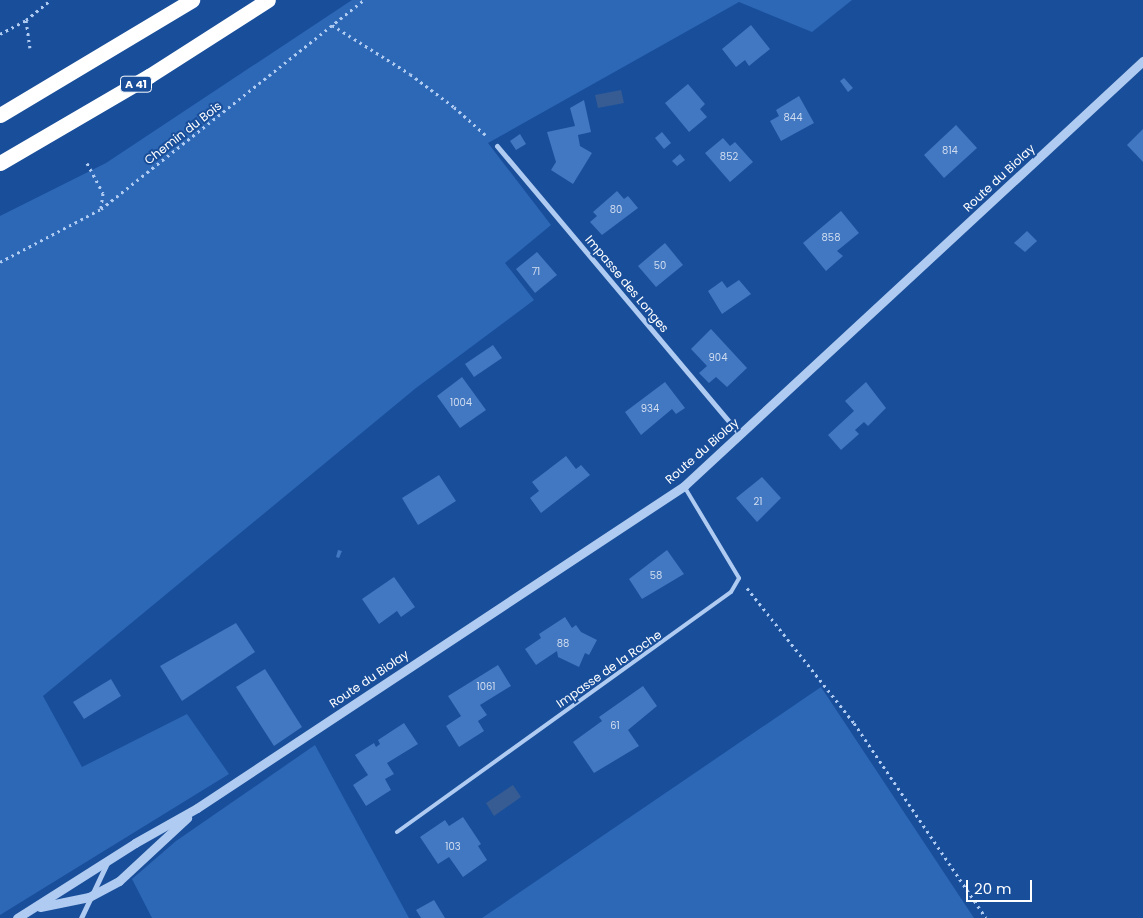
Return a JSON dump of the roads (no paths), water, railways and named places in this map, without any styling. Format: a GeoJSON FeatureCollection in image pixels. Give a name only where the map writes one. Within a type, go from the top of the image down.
{"type":"FeatureCollection","features":[{"type":"Feature","properties":{"kind":"highway"},"geometry":{"type":"LineString","coordinates":[[0,115],[192,0]]}},
{"type":"Feature","properties":{"kind":"highway","name":"A 41"},"geometry":{"type":"LineString","coordinates":[[0,163],[149,76],[268,0]]}},
{"type":"Feature","properties":{"kind":"street","name":"Route du Biolay"},"geometry":{"type":"LineString","coordinates":[[35,908],[108,860],[197,808],[684,486],[1143,61]]}},
{"type":"Feature","properties":{"kind":"street","name":"Impasse des Longes"},"geometry":{"type":"LineString","coordinates":[[498,146],[741,435]]}},
{"type":"Feature","properties":{"kind":"street","name":"Route du Biolay"},"geometry":{"type":"LineString","coordinates":[[35,908],[89,897],[119,881],[197,808]]}},
{"type":"Feature","properties":{"kind":"street"},"geometry":{"type":"LineString","coordinates":[[81,918],[89,897],[108,860]]}},
{"type":"Feature","properties":{"kind":"street"},"geometry":{"type":"LineString","coordinates":[[17,918],[35,908]]}},
{"type":"Feature","properties":{"kind":"lane","name":"Impasse de la Roche"},"geometry":{"type":"LineString","coordinates":[[397,832],[696,620],[731,592],[739,578],[684,486]]}}]}
